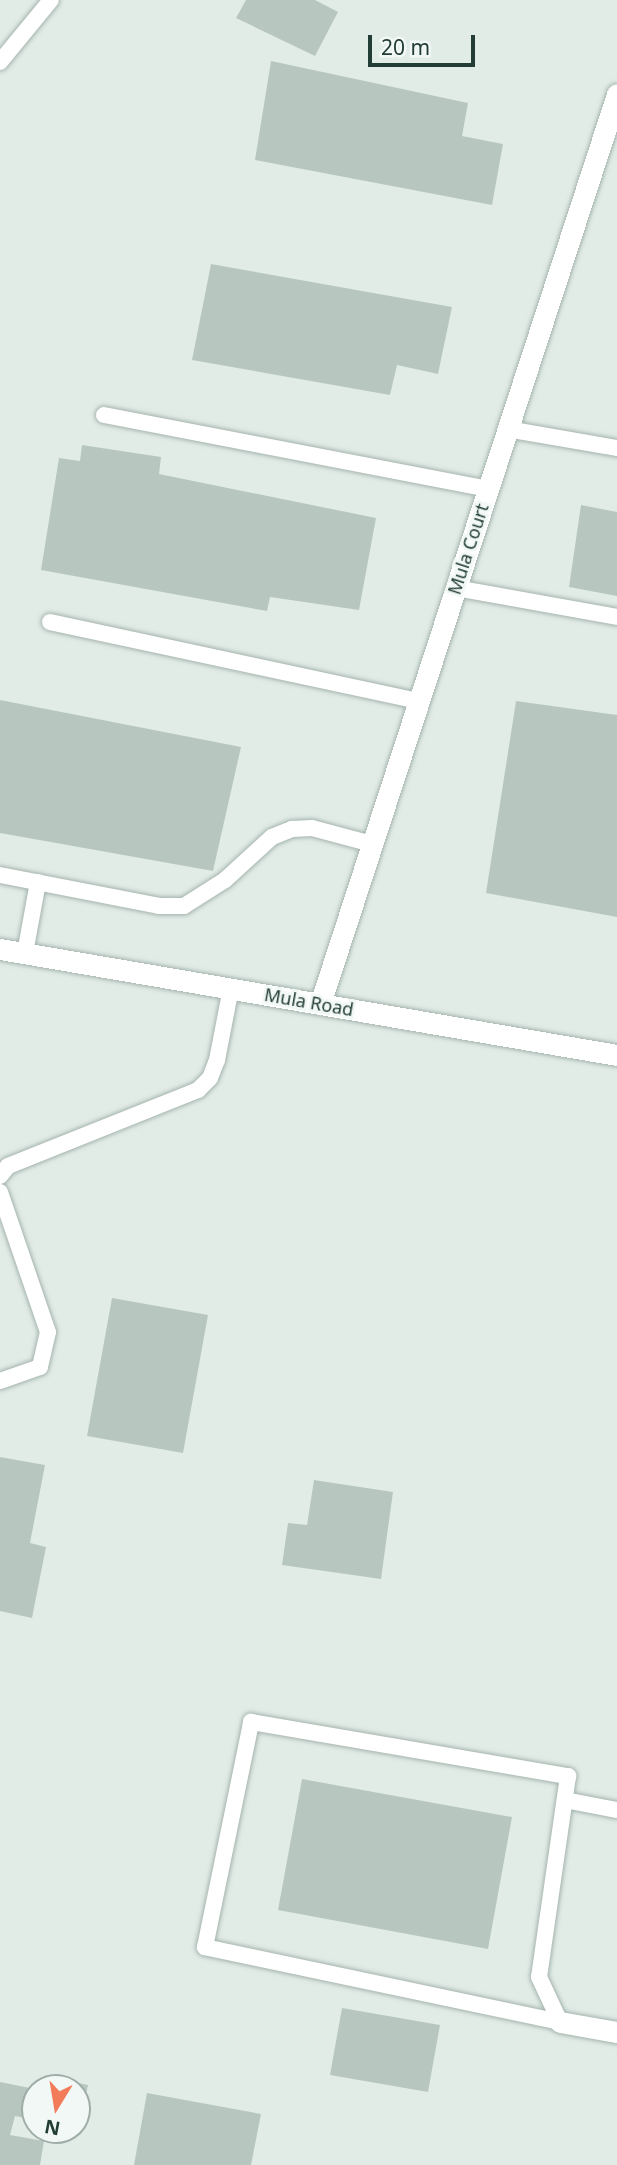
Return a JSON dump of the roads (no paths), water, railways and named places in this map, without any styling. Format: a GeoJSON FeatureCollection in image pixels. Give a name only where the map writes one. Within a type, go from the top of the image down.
{"type":"FeatureCollection","features":[{"type":"Feature","properties":{"kind":"street","name":"Mula Court"},"geometry":{"type":"LineString","coordinates":[[320,1004],[617,94]]}},
{"type":"Feature","properties":{"kind":"street","name":"Mula Road"},"geometry":{"type":"LineString","coordinates":[[0,949],[617,1055]]}},
{"type":"Feature","properties":{"kind":"street"},"geometry":{"type":"LineString","coordinates":[[560,2022],[617,2032]]}},
{"type":"Feature","properties":{"kind":"lane"},"geometry":{"type":"LineString","coordinates":[[0,62],[51,0]]}},
{"type":"Feature","properties":{"kind":"lane"},"geometry":{"type":"LineString","coordinates":[[104,415],[488,489]]}},
{"type":"Feature","properties":{"kind":"lane"},"geometry":{"type":"LineString","coordinates":[[508,429],[617,448]]}},
{"type":"Feature","properties":{"kind":"lane"},"geometry":{"type":"LineString","coordinates":[[456,588],[617,617]]}},
{"type":"Feature","properties":{"kind":"lane"},"geometry":{"type":"LineString","coordinates":[[50,622],[419,701]]}},
{"type":"Feature","properties":{"kind":"lane"},"geometry":{"type":"LineString","coordinates":[[0,875],[159,906],[184,906],[225,880],[272,837],[292,829],[312,828],[372,844]]}},
{"type":"Feature","properties":{"kind":"lane"},"geometry":{"type":"LineString","coordinates":[[25,953],[38,882]]}},
{"type":"Feature","properties":{"kind":"lane"},"geometry":{"type":"LineString","coordinates":[[0,1176],[8,1166],[198,1090],[210,1078],[217,1060],[231,988]]}},
{"type":"Feature","properties":{"kind":"lane"},"geometry":{"type":"LineString","coordinates":[[0,1192],[48,1332],[40,1367],[0,1381]]}},
{"type":"Feature","properties":{"kind":"lane"},"geometry":{"type":"LineString","coordinates":[[251,1723],[568,1776],[539,1977],[560,2022],[419,1996],[205,1947],[251,1723]]}},
{"type":"Feature","properties":{"kind":"lane"},"geometry":{"type":"LineString","coordinates":[[565,1800],[617,1810]]}}]}
